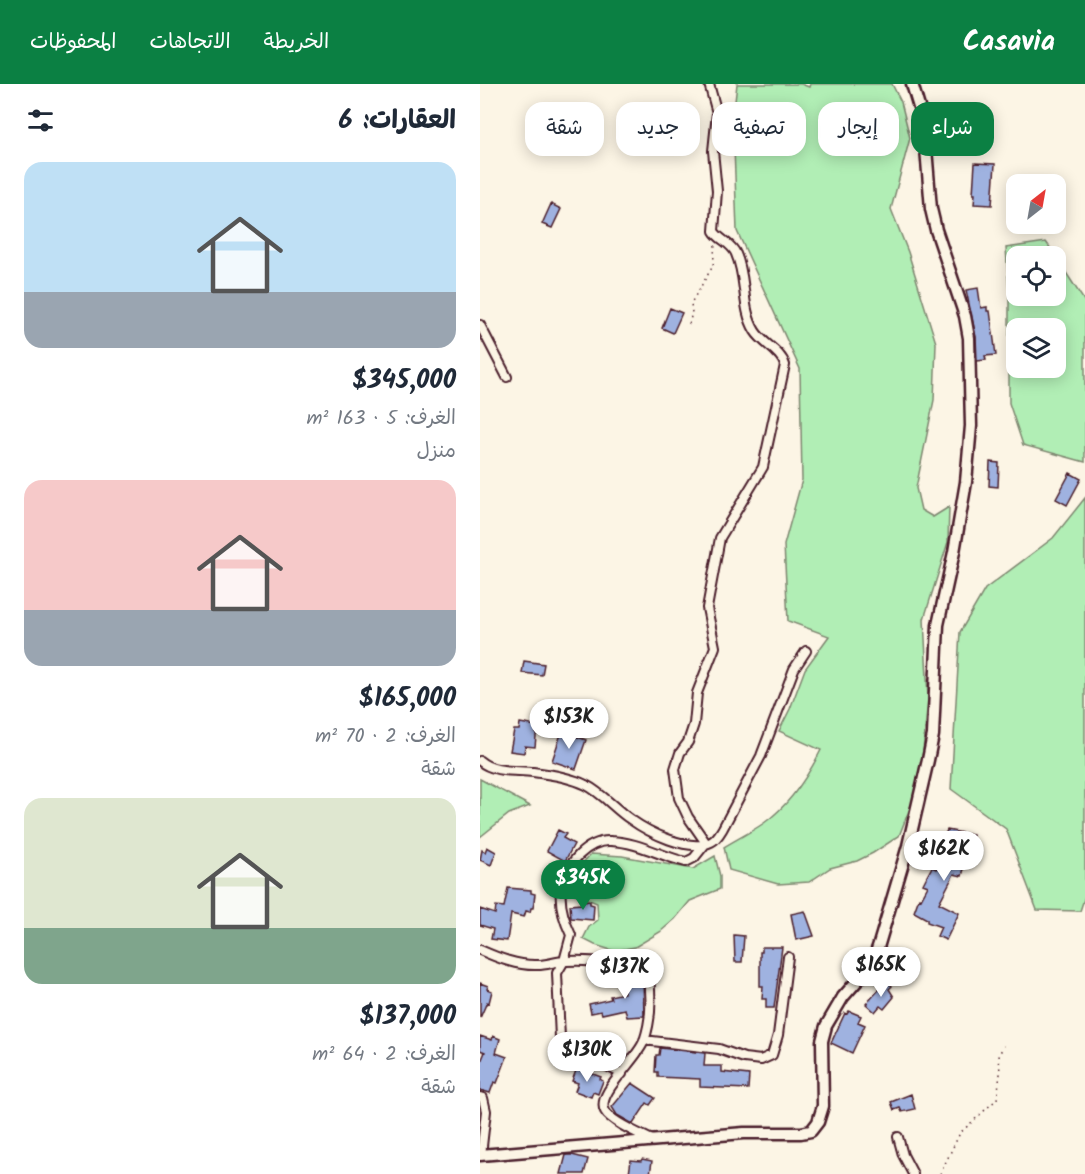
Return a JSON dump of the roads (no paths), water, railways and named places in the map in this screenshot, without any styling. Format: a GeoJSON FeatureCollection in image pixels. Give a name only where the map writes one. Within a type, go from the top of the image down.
{"type":"FeatureCollection","features":[{"type":"Feature","properties":{"kind":"main road"},"geometry":{"type":"LineString","coordinates":[[480,1155],[744,1133],[801,1134],[811,1131],[821,1116],[823,1106],[822,1041],[826,1026],[843,997],[872,964],[908,846],[933,735],[938,625],[966,482],[971,426],[969,338],[965,316],[931,209],[924,124],[912,84]]}},
{"type":"Feature","properties":{"kind":"street"},"geometry":{"type":"LineString","coordinates":[[706,843],[688,817],[679,798],[675,769],[694,724],[698,693],[715,647],[707,608],[720,538],[763,467],[785,365],[783,359],[759,337],[754,329],[747,307],[737,255],[716,234],[714,225],[717,191],[713,151],[717,113],[709,84]]}},
{"type":"Feature","properties":{"kind":"street"},"geometry":{"type":"LineString","coordinates":[[480,325],[507,377]]}},
{"type":"Feature","properties":{"kind":"street"},"geometry":{"type":"LineString","coordinates":[[480,761],[486,766],[535,772],[586,785],[645,829],[681,843],[694,845],[706,843],[718,837],[728,818],[760,756],[791,675],[806,651]]}},
{"type":"Feature","properties":{"kind":"street"},"geometry":{"type":"LineString","coordinates":[[622,1074],[563,1043],[560,1038],[557,973],[564,961],[571,935],[564,918],[560,887],[568,866],[587,847],[608,840],[627,842],[647,848],[664,857],[686,862],[694,858],[706,843]]}},
{"type":"Feature","properties":{"kind":"street"},"geometry":{"type":"LineString","coordinates":[[480,950],[505,960],[538,965],[564,961],[634,967],[648,972],[652,998],[644,1040],[603,1099],[603,1109],[609,1117],[654,1141]]}},
{"type":"Feature","properties":{"kind":"street"},"geometry":{"type":"LineString","coordinates":[[644,1040],[719,1049],[744,1058],[761,1060],[772,1055],[778,1035],[788,957]]}},
{"type":"Feature","properties":{"kind":"street"},"geometry":{"type":"LineString","coordinates":[[480,1097],[483,1098],[486,1111],[480,1155]]}},
{"type":"Feature","properties":{"kind":"street"},"geometry":{"type":"LineString","coordinates":[[898,1137],[903,1155],[913,1174]]}}]}
